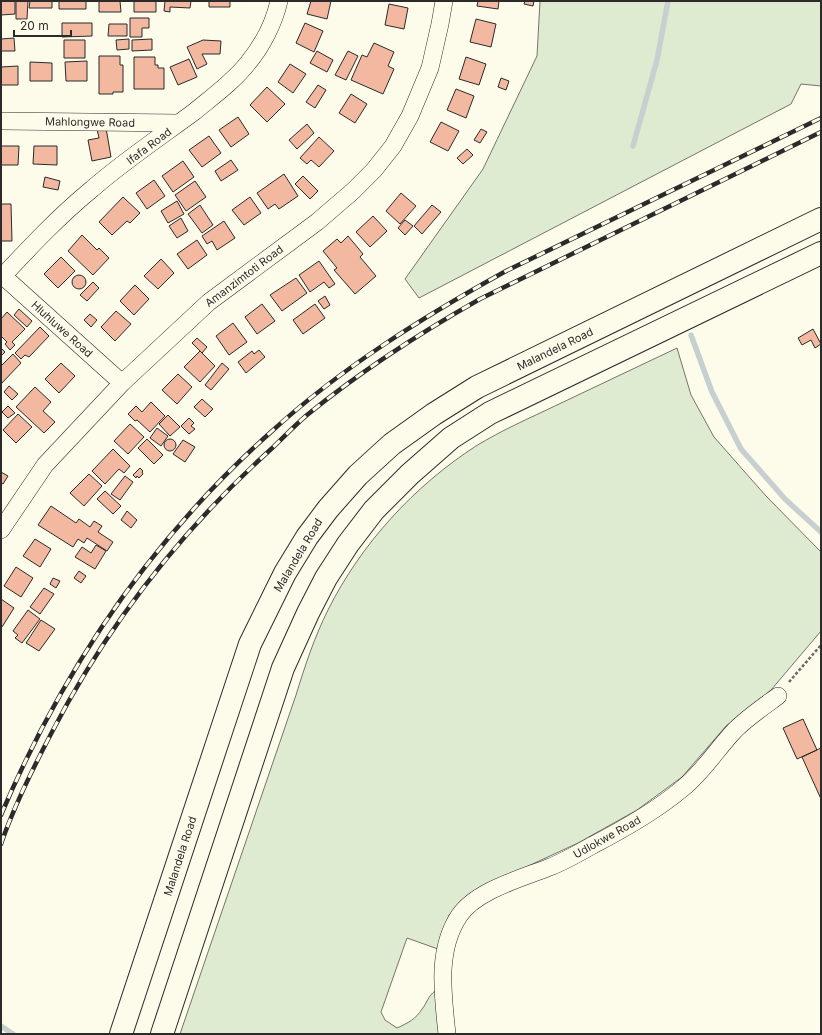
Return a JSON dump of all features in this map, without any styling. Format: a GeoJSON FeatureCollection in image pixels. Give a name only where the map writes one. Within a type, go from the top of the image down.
{"type":"FeatureCollection","features":[{"type":"Feature","properties":{"kind":"main road","name":"Malandela Road"},"geometry":{"type":"LineString","coordinates":[[121,1034],[250,644],[285,573],[307,537],[328,509],[358,475],[392,444],[434,414],[477,387],[821,219]]}},
{"type":"Feature","properties":{"kind":"main road"},"geometry":{"type":"LineString","coordinates":[[162,1034],[283,668],[326,578],[348,544],[374,510],[410,474],[451,438],[490,413],[821,253]]}},
{"type":"Feature","properties":{"kind":"street","name":"Ifafa Road"},"geometry":{"type":"LineString","coordinates":[[2,277],[26,251],[92,189],[228,84],[248,64],[266,36],[277,10],[279,1]]}},
{"type":"Feature","properties":{"kind":"street","name":"Amanzimtoti Road"},"geometry":{"type":"LineString","coordinates":[[1,530],[44,465],[122,383],[209,302],[317,222],[353,191],[374,170],[392,146],[410,116],[430,68],[444,1]]}},
{"type":"Feature","properties":{"kind":"street","name":"Mahlongwe Road"},"geometry":{"type":"LineString","coordinates":[[1,121],[179,123]]}},
{"type":"Feature","properties":{"kind":"street","name":"Hluhluwe Road"},"geometry":{"type":"LineString","coordinates":[[2,277],[122,383]]}},
{"type":"Feature","properties":{"kind":"street","name":"Udlokwe Road"},"geometry":{"type":"LineString","coordinates":[[447,1034],[443,967],[448,937],[459,915],[471,903],[501,886],[558,863],[645,816],[683,788],[701,770],[739,726],[778,696]]}},
{"type":"Feature","properties":{"kind":"path"},"geometry":{"type":"LineString","coordinates":[[778,696],[821,644]]}},
{"type":"Feature","properties":{"kind":"green space"},"geometry":{"type":"Polygon","coordinates":[[[540,1],[821,1],[821,86],[801,84],[791,104],[419,298],[405,279],[483,169],[537,56],[540,1]]]}},
{"type":"Feature","properties":{"kind":"green space"},"geometry":{"type":"Polygon","coordinates":[[[677,348],[691,395],[714,437],[766,496],[821,552],[821,631],[771,690],[726,726],[682,777],[637,810],[578,843],[472,892],[449,915],[438,949],[407,938],[381,1012],[385,1020],[397,1028],[414,1018],[435,991],[439,1034],[180,1034],[310,652],[328,610],[356,562],[391,518],[411,498],[431,479],[476,446],[516,424],[677,348]]]}},
{"type":"Feature","properties":{"kind":"building"},"geometry":{"type":"Polygon","coordinates":[[[1,1],[15,1],[15,14],[1,15],[1,1]]]}},
{"type":"Feature","properties":{"kind":"building"},"geometry":{"type":"Polygon","coordinates":[[[16,1],[28,1],[27,19],[16,19],[16,1]]]}},
{"type":"Feature","properties":{"kind":"building"},"geometry":{"type":"Polygon","coordinates":[[[30,1],[52,1],[52,8],[29,8],[30,1]]]}},
{"type":"Feature","properties":{"kind":"building"},"geometry":{"type":"Polygon","coordinates":[[[59,1],[86,1],[86,9],[59,9],[59,1]]]}},
{"type":"Feature","properties":{"kind":"building"},"geometry":{"type":"Polygon","coordinates":[[[99,1],[120,1],[121,12],[99,12],[99,1]]]}},
{"type":"Feature","properties":{"kind":"building"},"geometry":{"type":"Polygon","coordinates":[[[134,1],[156,1],[156,12],[134,12],[134,1]]]}},
{"type":"Feature","properties":{"kind":"building"},"geometry":{"type":"Polygon","coordinates":[[[165,1],[191,1],[190,8],[170,7],[170,12],[164,11],[165,1]]]}},
{"type":"Feature","properties":{"kind":"building"},"geometry":{"type":"Polygon","coordinates":[[[209,1],[230,1],[230,7],[209,7],[209,1]]]}},
{"type":"Feature","properties":{"kind":"building"},"geometry":{"type":"Polygon","coordinates":[[[311,1],[331,1],[327,19],[307,14],[311,1]]]}},
{"type":"Feature","properties":{"kind":"building"},"geometry":{"type":"Polygon","coordinates":[[[478,1],[499,1],[498,9],[477,6],[478,1]]]}},
{"type":"Feature","properties":{"kind":"building"},"geometry":{"type":"Polygon","coordinates":[[[525,1],[534,1],[533,6],[524,4],[525,1]]]}},
{"type":"Feature","properties":{"kind":"building"},"geometry":{"type":"Polygon","coordinates":[[[389,4],[408,8],[404,29],[385,25],[389,4]]]}},
{"type":"Feature","properties":{"kind":"building"},"geometry":{"type":"Polygon","coordinates":[[[130,18],[149,18],[149,28],[142,28],[142,37],[130,37],[130,18]]]}},
{"type":"Feature","properties":{"kind":"building"},"geometry":{"type":"Polygon","coordinates":[[[476,19],[496,24],[491,47],[470,42],[476,19]]]}},
{"type":"Feature","properties":{"kind":"building"},"geometry":{"type":"Polygon","coordinates":[[[62,23],[92,23],[92,36],[62,37],[62,23]]]}},
{"type":"Feature","properties":{"kind":"building"},"geometry":{"type":"Polygon","coordinates":[[[305,23],[323,31],[314,52],[296,43],[305,23]]]}},
{"type":"Feature","properties":{"kind":"building"},"geometry":{"type":"Polygon","coordinates":[[[109,24],[127,24],[127,36],[108,36],[109,24]]]}},
{"type":"Feature","properties":{"kind":"building"},"geometry":{"type":"Polygon","coordinates":[[[14,38],[15,51],[1,51],[1,39],[14,38]]]}},
{"type":"Feature","properties":{"kind":"building"},"geometry":{"type":"Polygon","coordinates":[[[129,39],[129,49],[117,50],[116,40],[129,39]]]}},
{"type":"Feature","properties":{"kind":"building"},"geometry":{"type":"Polygon","coordinates":[[[152,39],[152,50],[132,51],[132,40],[152,39]]]}},
{"type":"Feature","properties":{"kind":"building"},"geometry":{"type":"Polygon","coordinates":[[[64,40],[85,40],[85,58],[64,58],[64,40]]]}},
{"type":"Feature","properties":{"kind":"building"},"geometry":{"type":"Polygon","coordinates":[[[203,40],[221,41],[220,54],[202,54],[207,64],[197,69],[187,47],[203,40]]]}},
{"type":"Feature","properties":{"kind":"building"},"geometry":{"type":"Polygon","coordinates":[[[374,43],[394,52],[388,66],[394,69],[383,94],[351,80],[362,55],[367,57],[374,43]]]}},
{"type":"Feature","properties":{"kind":"building"},"geometry":{"type":"Polygon","coordinates":[[[317,51],[333,60],[327,72],[310,63],[317,51]]]}},
{"type":"Feature","properties":{"kind":"building"},"geometry":{"type":"Polygon","coordinates":[[[348,51],[358,56],[346,80],[335,75],[348,51]]]}},
{"type":"Feature","properties":{"kind":"building"},"geometry":{"type":"Polygon","coordinates":[[[99,56],[120,56],[120,65],[123,65],[123,92],[99,94],[99,56]]]}},
{"type":"Feature","properties":{"kind":"building"},"geometry":{"type":"Polygon","coordinates":[[[134,57],[155,57],[155,65],[158,65],[158,68],[164,68],[164,89],[134,89],[134,57]]]}},
{"type":"Feature","properties":{"kind":"building"},"geometry":{"type":"Polygon","coordinates":[[[466,57],[486,64],[479,85],[459,79],[466,57]]]}},
{"type":"Feature","properties":{"kind":"building"},"geometry":{"type":"Polygon","coordinates":[[[189,59],[197,77],[178,85],[170,67],[189,59]]]}},
{"type":"Feature","properties":{"kind":"building"},"geometry":{"type":"Polygon","coordinates":[[[87,61],[87,81],[66,81],[65,62],[87,61]]]}},
{"type":"Feature","properties":{"kind":"building"},"geometry":{"type":"Polygon","coordinates":[[[30,62],[52,63],[52,81],[30,81],[30,62]]]}},
{"type":"Feature","properties":{"kind":"building"},"geometry":{"type":"Polygon","coordinates":[[[290,64],[306,74],[293,93],[278,82],[290,64]]]}},
{"type":"Feature","properties":{"kind":"building"},"geometry":{"type":"Polygon","coordinates":[[[18,66],[18,85],[1,85],[1,67],[18,66]]]}},
{"type":"Feature","properties":{"kind":"building"},"geometry":{"type":"Polygon","coordinates":[[[501,78],[509,81],[506,90],[498,87],[501,78]]]}},
{"type":"Feature","properties":{"kind":"building"},"geometry":{"type":"Polygon","coordinates":[[[318,85],[326,90],[315,108],[306,102],[318,85]]]}},
{"type":"Feature","properties":{"kind":"building"},"geometry":{"type":"Polygon","coordinates":[[[267,87],[285,104],[267,122],[250,105],[267,87]]]}},
{"type":"Feature","properties":{"kind":"building"},"geometry":{"type":"Polygon","coordinates":[[[456,89],[474,96],[466,118],[447,110],[456,89]]]}},
{"type":"Feature","properties":{"kind":"building"},"geometry":{"type":"Polygon","coordinates":[[[351,94],[367,104],[355,123],[339,113],[351,94]]]}},
{"type":"Feature","properties":{"kind":"building"},"geometry":{"type":"Polygon","coordinates":[[[238,117],[249,134],[231,147],[219,130],[238,117]]]}},
{"type":"Feature","properties":{"kind":"building"},"geometry":{"type":"Polygon","coordinates":[[[441,122],[459,131],[448,151],[430,142],[441,122]]]}},
{"type":"Feature","properties":{"kind":"building"},"geometry":{"type":"Polygon","coordinates":[[[307,124],[314,133],[297,149],[289,140],[307,124]]]}},
{"type":"Feature","properties":{"kind":"building"},"geometry":{"type":"Polygon","coordinates":[[[106,128],[111,157],[92,161],[88,140],[99,138],[97,129],[106,128]]]}},
{"type":"Feature","properties":{"kind":"building"},"geometry":{"type":"Polygon","coordinates":[[[481,129],[487,132],[480,143],[474,140],[481,129]]]}},
{"type":"Feature","properties":{"kind":"building"},"geometry":{"type":"Polygon","coordinates":[[[209,136],[221,153],[202,167],[189,150],[209,136]]]}},
{"type":"Feature","properties":{"kind":"building"},"geometry":{"type":"Polygon","coordinates":[[[319,137],[334,151],[319,167],[311,160],[307,164],[300,158],[319,137]]]}},
{"type":"Feature","properties":{"kind":"building"},"geometry":{"type":"Polygon","coordinates":[[[1,146],[19,146],[18,165],[1,165],[1,146]]]}},
{"type":"Feature","properties":{"kind":"building"},"geometry":{"type":"Polygon","coordinates":[[[34,146],[57,146],[57,165],[33,164],[34,146]]]}},
{"type":"Feature","properties":{"kind":"building"},"geometry":{"type":"Polygon","coordinates":[[[467,149],[473,155],[463,164],[457,158],[467,149]]]}},
{"type":"Feature","properties":{"kind":"building"},"geometry":{"type":"Polygon","coordinates":[[[231,160],[238,170],[221,181],[215,171],[231,160]]]}},
{"type":"Feature","properties":{"kind":"building"},"geometry":{"type":"Polygon","coordinates":[[[183,161],[194,177],[173,192],[162,176],[183,161]]]}},
{"type":"Feature","properties":{"kind":"building"},"geometry":{"type":"Polygon","coordinates":[[[284,174],[298,196],[279,209],[275,204],[268,209],[257,193],[284,174]]]}},
{"type":"Feature","properties":{"kind":"building"},"geometry":{"type":"Polygon","coordinates":[[[303,176],[318,191],[310,199],[295,184],[303,176]]]}},
{"type":"Feature","properties":{"kind":"building"},"geometry":{"type":"Polygon","coordinates":[[[45,177],[60,181],[58,190],[43,187],[45,177]]]}},
{"type":"Feature","properties":{"kind":"building"},"geometry":{"type":"Polygon","coordinates":[[[154,180],[165,196],[147,209],[136,193],[154,180]]]}},
{"type":"Feature","properties":{"kind":"building"},"geometry":{"type":"Polygon","coordinates":[[[195,181],[206,197],[186,211],[175,195],[195,181]]]}},
{"type":"Feature","properties":{"kind":"building"},"geometry":{"type":"Polygon","coordinates":[[[401,193],[416,206],[400,224],[386,211],[401,193]]]}},
{"type":"Feature","properties":{"kind":"building"},"geometry":{"type":"Polygon","coordinates":[[[123,197],[140,213],[130,223],[127,221],[112,235],[99,222],[123,197]]]}},
{"type":"Feature","properties":{"kind":"building"},"geometry":{"type":"Polygon","coordinates":[[[250,197],[261,213],[244,225],[232,210],[250,197]]]}},
{"type":"Feature","properties":{"kind":"building"},"geometry":{"type":"Polygon","coordinates":[[[177,201],[184,214],[168,223],[161,211],[177,201]]]}},
{"type":"Feature","properties":{"kind":"building"},"geometry":{"type":"Polygon","coordinates":[[[1,204],[11,204],[12,241],[1,241],[1,204]]]}},
{"type":"Feature","properties":{"kind":"building"},"geometry":{"type":"Polygon","coordinates":[[[200,205],[213,225],[202,233],[188,214],[200,205]]]}},
{"type":"Feature","properties":{"kind":"building"},"geometry":{"type":"Polygon","coordinates":[[[432,205],[441,212],[422,234],[414,226],[432,205]]]}},
{"type":"Feature","properties":{"kind":"building"},"geometry":{"type":"Polygon","coordinates":[[[373,216],[387,231],[370,247],[356,232],[373,216]]]}},
{"type":"Feature","properties":{"kind":"building"},"geometry":{"type":"Polygon","coordinates":[[[181,218],[188,231],[177,238],[169,226],[181,218]]]}},
{"type":"Feature","properties":{"kind":"building"},"geometry":{"type":"Polygon","coordinates":[[[405,220],[413,226],[405,235],[398,228],[405,220]]]}},
{"type":"Feature","properties":{"kind":"building"},"geometry":{"type":"Polygon","coordinates":[[[224,221],[235,238],[217,250],[212,241],[207,244],[202,236],[224,221]]]}},
{"type":"Feature","properties":{"kind":"building"},"geometry":{"type":"Polygon","coordinates":[[[82,235],[97,250],[99,248],[109,258],[93,275],[68,251],[82,235]]]}},
{"type":"Feature","properties":{"kind":"building"},"geometry":{"type":"Polygon","coordinates":[[[348,236],[363,254],[360,257],[376,276],[355,294],[334,270],[337,268],[323,251],[337,239],[341,243],[348,236]]]}},
{"type":"Feature","properties":{"kind":"building"},"geometry":{"type":"Polygon","coordinates":[[[197,240],[207,255],[188,269],[177,254],[197,240]]]}},
{"type":"Feature","properties":{"kind":"building"},"geometry":{"type":"Polygon","coordinates":[[[61,257],[75,271],[58,288],[44,274],[61,257]]]}},
{"type":"Feature","properties":{"kind":"building"},"geometry":{"type":"Polygon","coordinates":[[[161,259],[174,273],[158,289],[144,276],[161,259]]]}},
{"type":"Feature","properties":{"kind":"building"},"geometry":{"type":"Polygon","coordinates":[[[319,261],[335,284],[329,288],[324,282],[310,292],[299,275],[319,261]]]}},
{"type":"Feature","properties":{"kind":"building"},"geometry":{"type":"Polygon","coordinates":[[[79,275],[84,277],[86,282],[84,287],[79,289],[74,287],[72,282],[74,277],[79,275]]]}},
{"type":"Feature","properties":{"kind":"building"},"geometry":{"type":"Polygon","coordinates":[[[296,278],[307,293],[282,311],[270,295],[296,278]]]}},
{"type":"Feature","properties":{"kind":"building"},"geometry":{"type":"Polygon","coordinates":[[[93,282],[99,288],[87,301],[80,295],[93,282]]]}},
{"type":"Feature","properties":{"kind":"building"},"geometry":{"type":"Polygon","coordinates":[[[135,285],[149,299],[134,315],[120,301],[135,285]]]}},
{"type":"Feature","properties":{"kind":"building"},"geometry":{"type":"Polygon","coordinates":[[[325,296],[330,305],[324,309],[318,301],[325,296]]]}},
{"type":"Feature","properties":{"kind":"building"},"geometry":{"type":"Polygon","coordinates":[[[262,304],[275,321],[257,334],[245,317],[262,304]]]}},
{"type":"Feature","properties":{"kind":"building"},"geometry":{"type":"Polygon","coordinates":[[[315,304],[325,318],[303,334],[293,320],[315,304]]]}},
{"type":"Feature","properties":{"kind":"building"},"geometry":{"type":"Polygon","coordinates":[[[19,309],[32,321],[27,327],[14,315],[19,309]]]}},
{"type":"Feature","properties":{"kind":"building"},"geometry":{"type":"Polygon","coordinates":[[[116,311],[131,324],[115,341],[101,327],[116,311]]]}},
{"type":"Feature","properties":{"kind":"building"},"geometry":{"type":"Polygon","coordinates":[[[7,312],[25,329],[12,342],[15,345],[10,350],[5,344],[7,342],[1,336],[1,319],[7,312]]]}},
{"type":"Feature","properties":{"kind":"building"},"geometry":{"type":"Polygon","coordinates":[[[90,314],[97,320],[91,327],[84,320],[90,314]]]}},
{"type":"Feature","properties":{"kind":"building"},"geometry":{"type":"Polygon","coordinates":[[[233,323],[247,342],[229,355],[216,336],[233,323]]]}},
{"type":"Feature","properties":{"kind":"building"},"geometry":{"type":"Polygon","coordinates":[[[40,327],[49,336],[29,357],[25,355],[21,359],[15,353],[40,327]]]}},
{"type":"Feature","properties":{"kind":"building"},"geometry":{"type":"Polygon","coordinates":[[[813,329],[821,344],[815,348],[811,340],[802,345],[798,338],[813,329]]]}},
{"type":"Feature","properties":{"kind":"building"},"geometry":{"type":"Polygon","coordinates":[[[197,338],[207,347],[202,353],[192,343],[197,338]]]}},
{"type":"Feature","properties":{"kind":"building"},"geometry":{"type":"Polygon","coordinates":[[[1,348],[5,352],[1,356],[1,348]]]}},
{"type":"Feature","properties":{"kind":"building"},"geometry":{"type":"Polygon","coordinates":[[[259,350],[265,357],[246,373],[238,362],[252,351],[254,354],[259,350]]]}},
{"type":"Feature","properties":{"kind":"building"},"geometry":{"type":"Polygon","coordinates":[[[200,351],[215,366],[200,382],[184,367],[200,351]]]}},
{"type":"Feature","properties":{"kind":"building"},"geometry":{"type":"Polygon","coordinates":[[[13,354],[21,363],[1,384],[1,366],[13,354]]]}},
{"type":"Feature","properties":{"kind":"building"},"geometry":{"type":"Polygon","coordinates":[[[61,363],[75,376],[59,393],[45,379],[61,363]]]}},
{"type":"Feature","properties":{"kind":"building"},"geometry":{"type":"Polygon","coordinates":[[[222,363],[229,369],[211,390],[205,385],[222,363]]]}},
{"type":"Feature","properties":{"kind":"building"},"geometry":{"type":"Polygon","coordinates":[[[178,374],[192,387],[177,404],[162,390],[178,374]]]}},
{"type":"Feature","properties":{"kind":"building"},"geometry":{"type":"Polygon","coordinates":[[[9,386],[18,394],[12,400],[4,392],[9,386]]]}},
{"type":"Feature","properties":{"kind":"building"},"geometry":{"type":"Polygon","coordinates":[[[35,387],[51,402],[43,411],[55,422],[44,433],[16,407],[35,387]]]}},
{"type":"Feature","properties":{"kind":"building"},"geometry":{"type":"Polygon","coordinates":[[[202,399],[213,409],[205,417],[194,407],[202,399]]]}},
{"type":"Feature","properties":{"kind":"building"},"geometry":{"type":"Polygon","coordinates":[[[151,402],[165,416],[150,432],[128,414],[136,406],[142,412],[151,402]]]}},
{"type":"Feature","properties":{"kind":"building"},"geometry":{"type":"Polygon","coordinates":[[[8,406],[15,413],[8,418],[2,412],[8,406]]]}},
{"type":"Feature","properties":{"kind":"building"},"geometry":{"type":"Polygon","coordinates":[[[18,414],[32,427],[16,443],[3,430],[18,414]]]}},
{"type":"Feature","properties":{"kind":"building"},"geometry":{"type":"Polygon","coordinates":[[[168,415],[180,427],[170,436],[159,424],[168,415]]]}},
{"type":"Feature","properties":{"kind":"building"},"geometry":{"type":"Polygon","coordinates":[[[189,418],[194,423],[191,426],[195,429],[189,434],[181,426],[189,418]]]}},
{"type":"Feature","properties":{"kind":"building"},"geometry":{"type":"Polygon","coordinates":[[[130,424],[144,437],[128,454],[114,441],[130,424]]]}},
{"type":"Feature","properties":{"kind":"building"},"geometry":{"type":"Polygon","coordinates":[[[157,428],[168,436],[161,446],[150,438],[157,428]]]}},
{"type":"Feature","properties":{"kind":"building"},"geometry":{"type":"Polygon","coordinates":[[[147,439],[163,455],[154,464],[138,448],[147,439]]]}},
{"type":"Feature","properties":{"kind":"building"},"geometry":{"type":"Polygon","coordinates":[[[170,439],[174,441],[176,445],[174,449],[170,451],[166,449],[164,445],[166,441],[170,439]]]}},
{"type":"Feature","properties":{"kind":"building"},"geometry":{"type":"Polygon","coordinates":[[[183,440],[195,447],[185,462],[173,454],[183,440]]]}},
{"type":"Feature","properties":{"kind":"building"},"geometry":{"type":"Polygon","coordinates":[[[113,449],[130,466],[124,473],[119,469],[105,484],[92,471],[113,449]]]}},
{"type":"Feature","properties":{"kind":"building"},"geometry":{"type":"Polygon","coordinates":[[[140,468],[143,471],[143,474],[139,478],[137,476],[136,478],[133,475],[140,468]]]}},
{"type":"Feature","properties":{"kind":"building"},"geometry":{"type":"Polygon","coordinates":[[[1,472],[8,476],[3,484],[1,483],[1,472]]]}},
{"type":"Feature","properties":{"kind":"building"},"geometry":{"type":"Polygon","coordinates":[[[89,474],[102,486],[84,506],[70,493],[89,474]]]}},
{"type":"Feature","properties":{"kind":"building"},"geometry":{"type":"Polygon","coordinates":[[[125,476],[133,482],[120,500],[111,494],[125,476]]]}},
{"type":"Feature","properties":{"kind":"building"},"geometry":{"type":"Polygon","coordinates":[[[105,491],[121,506],[113,514],[97,499],[105,491]]]}},
{"type":"Feature","properties":{"kind":"building"},"geometry":{"type":"Polygon","coordinates":[[[51,506],[76,523],[79,519],[90,527],[94,521],[102,526],[98,532],[113,542],[107,551],[87,538],[84,543],[78,539],[73,547],[38,525],[51,506]]]}},
{"type":"Feature","properties":{"kind":"building"},"geometry":{"type":"Polygon","coordinates":[[[127,511],[137,520],[131,528],[121,520],[127,511]]]}},
{"type":"Feature","properties":{"kind":"building"},"geometry":{"type":"Polygon","coordinates":[[[35,539],[51,549],[40,567],[23,556],[35,539]]]}},
{"type":"Feature","properties":{"kind":"building"},"geometry":{"type":"Polygon","coordinates":[[[96,545],[106,551],[95,569],[75,557],[82,547],[91,553],[96,545]]]}},
{"type":"Feature","properties":{"kind":"building"},"geometry":{"type":"Polygon","coordinates":[[[16,567],[33,578],[21,597],[4,586],[16,567]]]}},
{"type":"Feature","properties":{"kind":"building"},"geometry":{"type":"Polygon","coordinates":[[[79,571],[86,576],[81,583],[74,578],[79,571]]]}},
{"type":"Feature","properties":{"kind":"building"},"geometry":{"type":"Polygon","coordinates":[[[53,578],[60,581],[56,588],[50,584],[53,578]]]}},
{"type":"Feature","properties":{"kind":"building"},"geometry":{"type":"Polygon","coordinates":[[[44,588],[54,594],[40,614],[30,607],[44,588]]]}},
{"type":"Feature","properties":{"kind":"building"},"geometry":{"type":"Polygon","coordinates":[[[1,599],[14,608],[2,627],[1,626],[1,599]]]}},
{"type":"Feature","properties":{"kind":"building"},"geometry":{"type":"Polygon","coordinates":[[[28,610],[40,619],[22,643],[15,638],[18,635],[13,631],[28,610]]]}},
{"type":"Feature","properties":{"kind":"building"},"geometry":{"type":"Polygon","coordinates":[[[41,620],[55,629],[39,651],[26,643],[41,620]]]}},
{"type":"Feature","properties":{"kind":"building"},"geometry":{"type":"Polygon","coordinates":[[[803,719],[817,750],[797,759],[783,728],[803,719]]]}},
{"type":"Feature","properties":{"kind":"building"},"geometry":{"type":"Polygon","coordinates":[[[821,748],[821,799],[802,757],[821,748]]]}},
{"type":"Feature","properties":{"kind":"waterway"},"geometry":{"type":"LineString","coordinates":[[633,146],[657,60],[668,1]]}},
{"type":"Feature","properties":{"kind":"waterway"},"geometry":{"type":"LineString","coordinates":[[691,335],[712,392],[741,449],[785,499],[821,532]]}},
{"type":"Feature","properties":{"kind":"waterway"},"geometry":{"type":"LineString","coordinates":[[1,1026],[13,1034]]}},
{"type":"Feature","properties":{"kind":"railway"},"geometry":{"type":"LineString","coordinates":[[1,815],[53,708],[82,658],[115,608],[150,561],[187,516],[228,473],[271,432],[298,409],[354,365],[414,325],[506,271],[821,118]]}},
{"type":"Feature","properties":{"kind":"railway"},"geometry":{"type":"LineString","coordinates":[[1,844],[24,787],[52,732],[97,655],[122,618],[176,547],[206,514],[307,415],[348,383],[391,353],[480,299],[821,132]]}}]}
